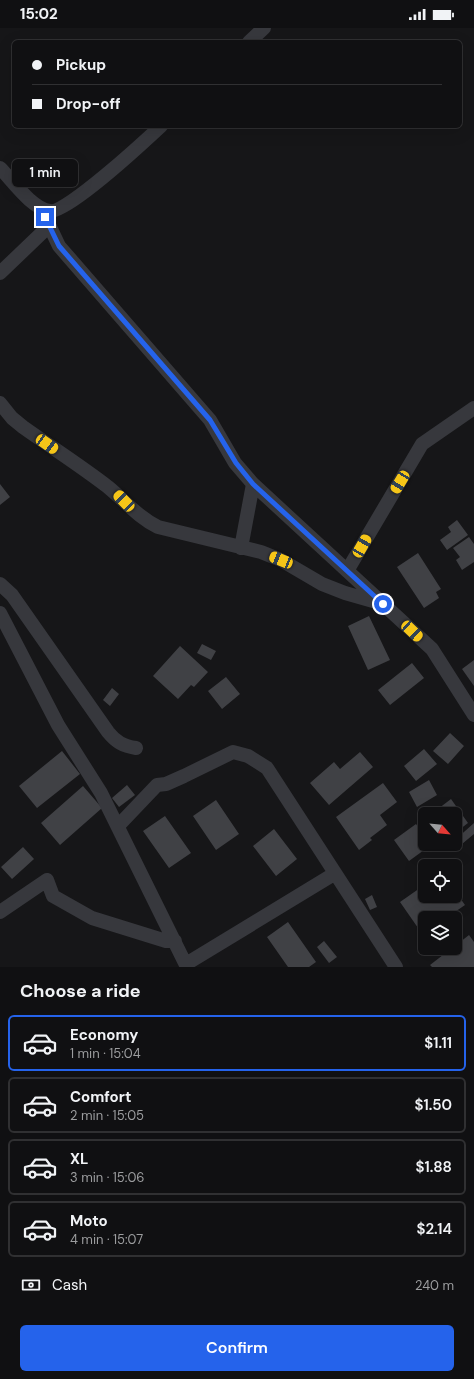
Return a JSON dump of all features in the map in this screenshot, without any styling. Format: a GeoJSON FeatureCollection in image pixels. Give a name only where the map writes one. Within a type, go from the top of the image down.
{"type":"FeatureCollection","features":[{"type":"Feature","properties":{"kind":"street"},"geometry":{"type":"LineString","coordinates":[[251,40],[264,28]]}},
{"type":"Feature","properties":{"kind":"street"},"geometry":{"type":"LineString","coordinates":[[0,168],[29,198],[41,208],[52,212],[62,208],[104,176],[159,128]]}},
{"type":"Feature","properties":{"kind":"street"},"geometry":{"type":"LineString","coordinates":[[41,208],[59,246],[210,420],[236,463],[253,484],[432,649],[474,715]]}},
{"type":"Feature","properties":{"kind":"street"},"geometry":{"type":"LineString","coordinates":[[0,273],[49,226]]}},
{"type":"Feature","properties":{"kind":"street"},"geometry":{"type":"LineString","coordinates":[[0,403],[12,418],[107,486],[145,520],[158,527],[261,552],[281,560],[322,584],[383,604]]}},
{"type":"Feature","properties":{"kind":"street"},"geometry":{"type":"LineString","coordinates":[[347,571],[422,444],[474,408]]}},
{"type":"Feature","properties":{"kind":"street"},"geometry":{"type":"LineString","coordinates":[[241,548],[253,484]]}},
{"type":"Feature","properties":{"kind":"street"},"geometry":{"type":"LineString","coordinates":[[0,584],[12,595],[111,736],[124,746],[136,748]]}},
{"type":"Feature","properties":{"kind":"street"},"geometry":{"type":"LineString","coordinates":[[0,613],[58,725],[101,793],[187,965],[334,874]]}},
{"type":"Feature","properties":{"kind":"street"},"geometry":{"type":"LineString","coordinates":[[118,826],[157,785],[166,784],[233,752],[248,756],[267,768],[334,874],[396,967]]}},
{"type":"Feature","properties":{"kind":"street"},"geometry":{"type":"LineString","coordinates":[[0,912],[47,880],[53,896],[92,918],[166,941],[175,941]]}},
{"type":"Feature","properties":{"kind":"building"},"geometry":{"type":"Polygon","coordinates":[[[0,484],[10,497],[0,505],[0,484]]]}},
{"type":"Feature","properties":{"kind":"building"},"geometry":{"type":"Polygon","coordinates":[[[457,520],[468,535],[447,550],[440,540],[451,532],[448,527],[457,520]]]}},
{"type":"Feature","properties":{"kind":"building"},"geometry":{"type":"Polygon","coordinates":[[[469,537],[474,544],[474,562],[462,570],[456,560],[460,557],[453,548],[469,537]]]}},
{"type":"Feature","properties":{"kind":"building"},"geometry":{"type":"Polygon","coordinates":[[[418,553],[441,589],[436,592],[439,598],[424,608],[397,567],[418,553]]]}},
{"type":"Feature","properties":{"kind":"building"},"geometry":{"type":"Polygon","coordinates":[[[369,616],[390,660],[368,670],[348,626],[369,616]]]}},
{"type":"Feature","properties":{"kind":"building"},"geometry":{"type":"Polygon","coordinates":[[[202,644],[216,651],[211,660],[197,653],[202,644]]]}},
{"type":"Feature","properties":{"kind":"building"},"geometry":{"type":"Polygon","coordinates":[[[180,646],[208,672],[194,687],[191,685],[178,699],[153,676],[180,646]]]}},
{"type":"Feature","properties":{"kind":"building"},"geometry":{"type":"Polygon","coordinates":[[[474,660],[474,686],[462,669],[474,660]]]}},
{"type":"Feature","properties":{"kind":"building"},"geometry":{"type":"Polygon","coordinates":[[[412,663],[424,678],[390,705],[378,690],[412,663]]]}},
{"type":"Feature","properties":{"kind":"building"},"geometry":{"type":"Polygon","coordinates":[[[226,677],[240,694],[222,709],[208,691],[226,677]]]}},
{"type":"Feature","properties":{"kind":"building"},"geometry":{"type":"Polygon","coordinates":[[[112,688],[119,694],[110,706],[103,700],[112,688]]]}},
{"type":"Feature","properties":{"kind":"building"},"geometry":{"type":"Polygon","coordinates":[[[450,733],[464,746],[448,764],[433,751],[450,733]]]}},
{"type":"Feature","properties":{"kind":"building"},"geometry":{"type":"Polygon","coordinates":[[[424,749],[437,764],[416,781],[404,766],[424,749]]]}},
{"type":"Feature","properties":{"kind":"building"},"geometry":{"type":"Polygon","coordinates":[[[62,751],[80,774],[37,808],[19,786],[62,751]]]}},
{"type":"Feature","properties":{"kind":"building"},"geometry":{"type":"Polygon","coordinates":[[[360,752],[373,767],[329,805],[310,783],[334,762],[340,769],[360,752]]]}},
{"type":"Feature","properties":{"kind":"building"},"geometry":{"type":"Polygon","coordinates":[[[429,780],[437,795],[417,807],[409,792],[429,780]]]}},
{"type":"Feature","properties":{"kind":"building"},"geometry":{"type":"Polygon","coordinates":[[[383,783],[397,802],[380,815],[387,825],[370,838],[372,840],[359,850],[336,817],[383,783]]]}},
{"type":"Feature","properties":{"kind":"building"},"geometry":{"type":"Polygon","coordinates":[[[127,785],[135,795],[119,807],[112,798],[127,785]]]}},
{"type":"Feature","properties":{"kind":"building"},"geometry":{"type":"Polygon","coordinates":[[[83,786],[102,808],[60,845],[41,823],[83,786]]]}},
{"type":"Feature","properties":{"kind":"building"},"geometry":{"type":"Polygon","coordinates":[[[451,799],[457,807],[441,807],[451,799]]]}},
{"type":"Feature","properties":{"kind":"building"},"geometry":{"type":"Polygon","coordinates":[[[216,800],[239,834],[216,850],[193,816],[216,800]]]}},
{"type":"Feature","properties":{"kind":"building"},"geometry":{"type":"Polygon","coordinates":[[[462,815],[468,823],[462,828],[462,815]]]}},
{"type":"Feature","properties":{"kind":"building"},"geometry":{"type":"Polygon","coordinates":[[[165,816],[191,853],[169,868],[143,831],[165,816]]]}},
{"type":"Feature","properties":{"kind":"building"},"geometry":{"type":"Polygon","coordinates":[[[474,823],[474,834],[462,844],[462,834],[474,823]]]}},
{"type":"Feature","properties":{"kind":"building"},"geometry":{"type":"Polygon","coordinates":[[[416,824],[418,827],[418,851],[423,851],[409,861],[394,840],[416,824]]]}},
{"type":"Feature","properties":{"kind":"building"},"geometry":{"type":"Polygon","coordinates":[[[274,829],[297,859],[276,876],[253,846],[274,829]]]}},
{"type":"Feature","properties":{"kind":"building"},"geometry":{"type":"Polygon","coordinates":[[[23,847],[34,859],[12,879],[1,867],[23,847]]]}},
{"type":"Feature","properties":{"kind":"building"},"geometry":{"type":"Polygon","coordinates":[[[418,889],[418,903],[462,903],[462,901],[465,905],[456,911],[418,911],[418,928],[400,902],[418,889]]]}},
{"type":"Feature","properties":{"kind":"building"},"geometry":{"type":"Polygon","coordinates":[[[372,895],[377,907],[370,910],[365,899],[372,895]]]}},
{"type":"Feature","properties":{"kind":"building"},"geometry":{"type":"Polygon","coordinates":[[[288,922],[316,962],[309,967],[288,967],[267,937],[288,922]]]}},
{"type":"Feature","properties":{"kind":"building"},"geometry":{"type":"Polygon","coordinates":[[[469,935],[474,942],[474,967],[432,967],[430,965],[443,955],[462,955],[462,940],[469,935]]]}},
{"type":"Feature","properties":{"kind":"building"},"geometry":{"type":"Polygon","coordinates":[[[324,941],[337,957],[329,963],[317,947],[324,941]]]}},
{"type":"Feature","properties":{"kind":"route"},"geometry":{"type":"LineString","coordinates":[[45,217],[59,246],[210,420],[236,463],[253,484],[383,604]]}}]}
